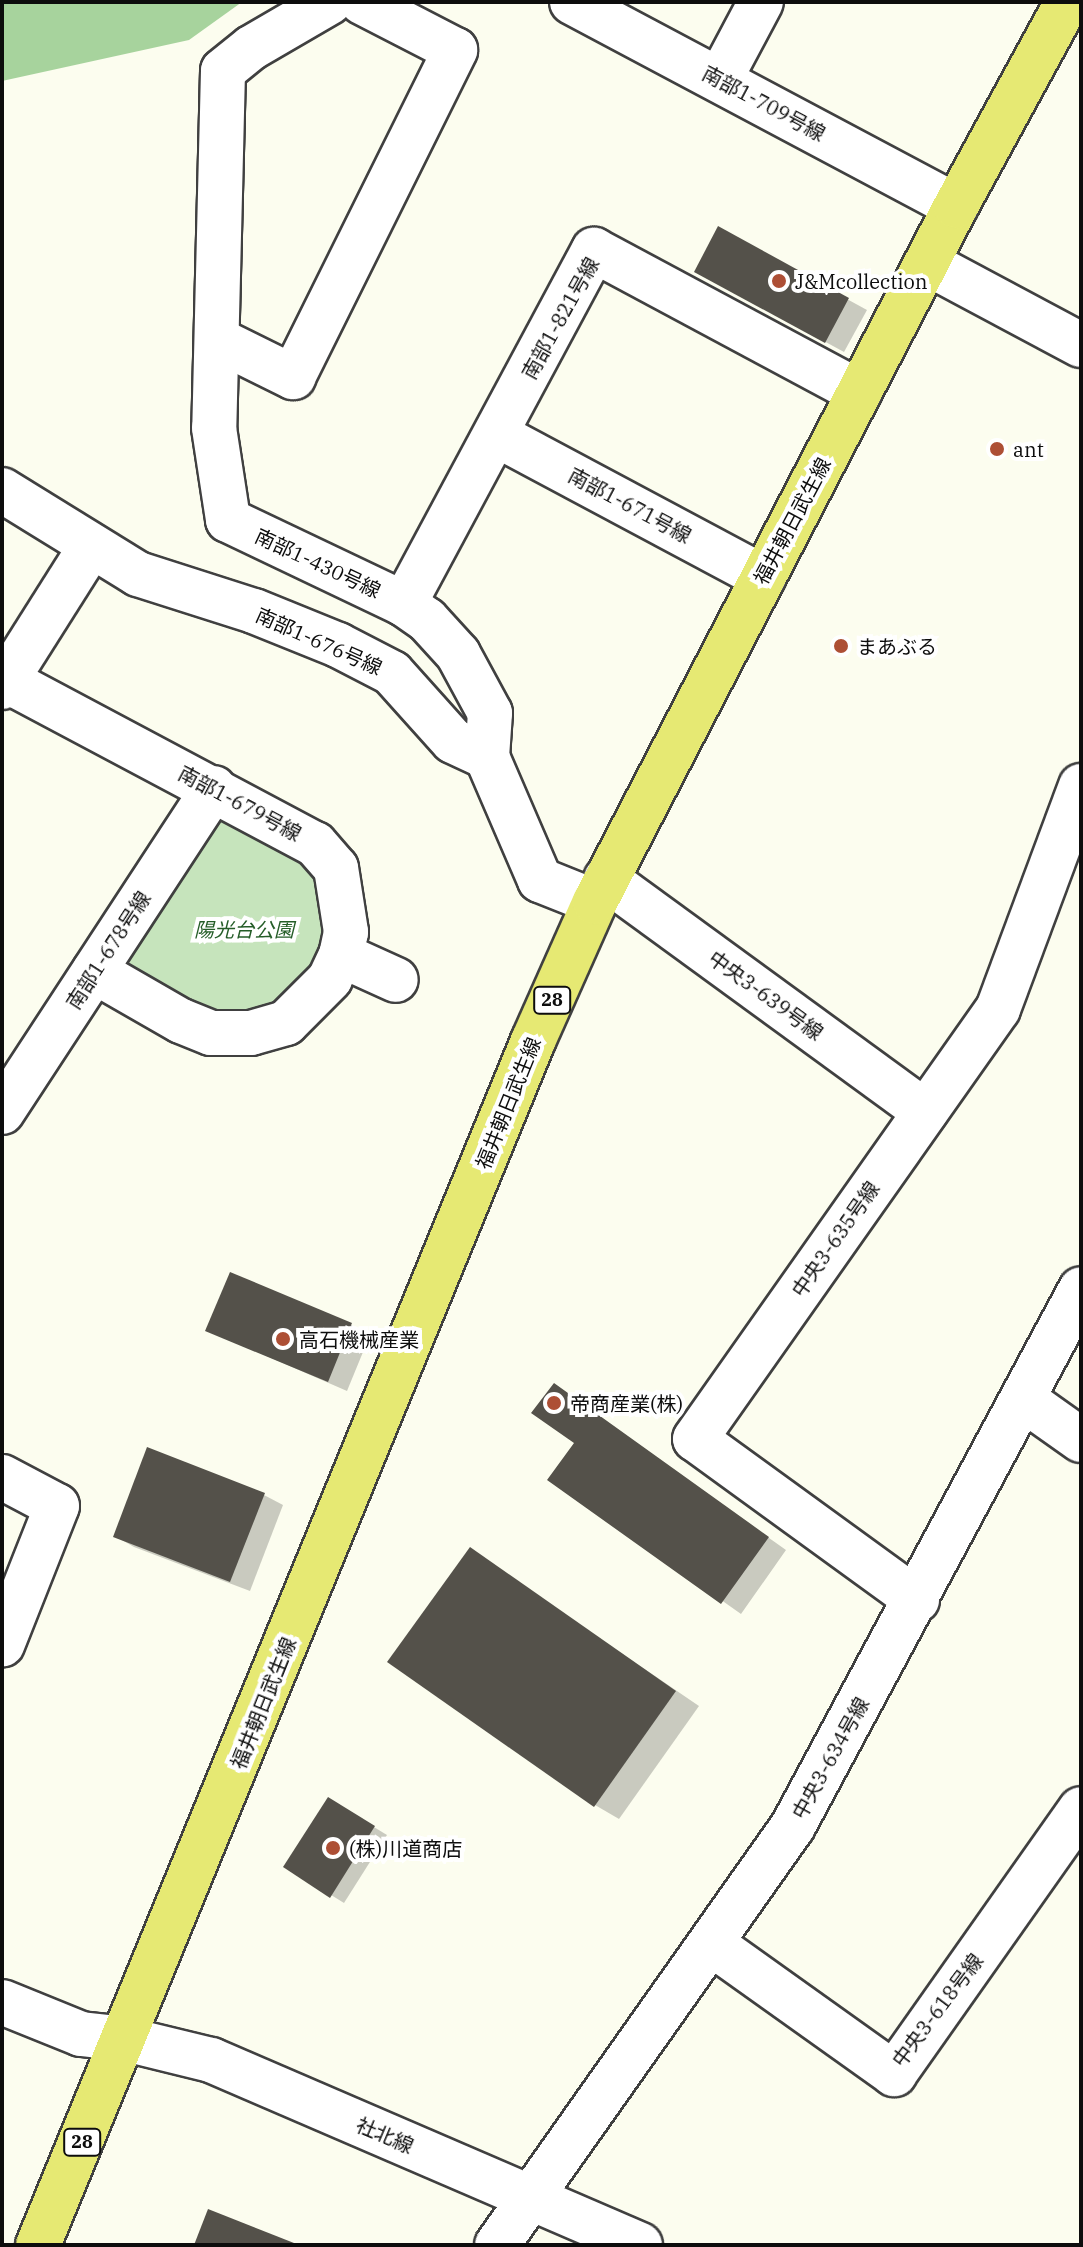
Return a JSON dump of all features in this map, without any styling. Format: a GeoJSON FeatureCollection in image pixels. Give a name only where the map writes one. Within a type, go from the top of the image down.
{"type":"FeatureCollection","features":[{"type":"Feature","properties":{"kind":"main road","name":"福井朝日武生線"},"geometry":{"type":"LineString","coordinates":[[38,2245],[533,1041],[600,891],[859,392],[929,264],[956,206],[1067,2]]}},
{"type":"Feature","properties":{"kind":"street","name":"南部1-430号線"},"geometry":{"type":"LineString","coordinates":[[330,2],[251,48],[223,71],[214,428],[228,520],[404,604],[427,620],[458,654],[490,713],[487,757]]}},
{"type":"Feature","properties":{"kind":"street"},"geometry":{"type":"LineString","coordinates":[[218,340],[293,377],[455,50],[362,2]]}},
{"type":"Feature","properties":{"kind":"street","name":"南部1-709号線"},"geometry":{"type":"LineString","coordinates":[[572,2],[956,206]]}},
{"type":"Feature","properties":{"kind":"street"},"geometry":{"type":"LineString","coordinates":[[720,79],[761,2]]}},
{"type":"Feature","properties":{"kind":"street","name":"南部1-821号線"},"geometry":{"type":"LineString","coordinates":[[404,604],[594,250],[859,392]]}},
{"type":"Feature","properties":{"kind":"street"},"geometry":{"type":"LineString","coordinates":[[929,264],[1081,345]]}},
{"type":"Feature","properties":{"kind":"street","name":"南部1-671号線"},"geometry":{"type":"LineString","coordinates":[[497,435],[763,577]]}},
{"type":"Feature","properties":{"kind":"street","name":"南部1-676号線"},"geometry":{"type":"LineString","coordinates":[[2,490],[138,574],[254,611],[338,645],[392,673],[453,741],[487,757]]}},
{"type":"Feature","properties":{"kind":"street"},"geometry":{"type":"LineString","coordinates":[[4,683],[91,546]]}},
{"type":"Feature","properties":{"kind":"street","name":"南部1-679号線"},"geometry":{"type":"LineString","coordinates":[[4,683],[214,788],[315,844],[336,868],[346,932],[341,955],[330,979],[286,1023],[251,1033],[211,1033],[181,1021],[94,971]]}},
{"type":"Feature","properties":{"kind":"street"},"geometry":{"type":"LineString","coordinates":[[487,757],[540,880],[600,891]]}},
{"type":"Feature","properties":{"kind":"street","name":"中央3-635号線"},"geometry":{"type":"LineString","coordinates":[[917,1600],[695,1439],[998,1009],[1081,786]]}},
{"type":"Feature","properties":{"kind":"street","name":"南部1-678号線"},"geometry":{"type":"LineString","coordinates":[[2,1112],[214,788]]}},
{"type":"Feature","properties":{"kind":"street","name":"中央3-639号線"},"geometry":{"type":"LineString","coordinates":[[600,891],[925,1112]]}},
{"type":"Feature","properties":{"kind":"street"},"geometry":{"type":"LineString","coordinates":[[341,955],[396,980]]}},
{"type":"Feature","properties":{"kind":"street","name":"中央3-634号線"},"geometry":{"type":"LineString","coordinates":[[497,2245],[793,1826],[917,1600],[1081,1289]]}},
{"type":"Feature","properties":{"kind":"street"},"geometry":{"type":"LineString","coordinates":[[1023,1399],[1081,1440]]}},
{"type":"Feature","properties":{"kind":"street"},"geometry":{"type":"LineString","coordinates":[[2,1477],[57,1506],[2,1645]]}},
{"type":"Feature","properties":{"kind":"street","name":"中央3-618号線"},"geometry":{"type":"LineString","coordinates":[[712,1944],[894,2074],[1081,1809]]}},
{"type":"Feature","properties":{"kind":"street","name":"社北線"},"geometry":{"type":"LineString","coordinates":[[2,2002],[81,2034],[125,2039],[211,2060],[640,2245]]}},
{"type":"Feature","properties":{"kind":"green space"},"geometry":{"type":"Polygon","coordinates":[[[2,2],[242,2],[189,40],[2,81],[2,2]]]}},
{"type":"Feature","properties":{"kind":"green space","name":"陽光台公園"},"geometry":{"type":"Polygon","coordinates":[[[235,815],[305,856],[321,878],[325,951],[275,1009],[213,1017],[132,974],[128,956],[218,819],[235,815]]]}},
{"type":"Feature","properties":{"kind":"building"},"geometry":{"type":"Polygon","coordinates":[[[718,226],[849,298],[825,343],[694,272],[718,226]]]}},
{"type":"Feature","properties":{"kind":"building"},"geometry":{"type":"Polygon","coordinates":[[[230,1272],[352,1323],[328,1382],[205,1331],[230,1272]]]}},
{"type":"Feature","properties":{"kind":"building"},"geometry":{"type":"Polygon","coordinates":[[[554,1383],[769,1537],[721,1604],[547,1480],[574,1443],[531,1413],[554,1383]]]}},
{"type":"Feature","properties":{"kind":"building"},"geometry":{"type":"Polygon","coordinates":[[[147,1447],[265,1493],[230,1582],[113,1537],[147,1447]]]}},
{"type":"Feature","properties":{"kind":"building"},"geometry":{"type":"Polygon","coordinates":[[[470,1547],[676,1691],[594,1807],[387,1662],[470,1547]]]}},
{"type":"Feature","properties":{"kind":"building"},"geometry":{"type":"Polygon","coordinates":[[[328,1797],[375,1826],[330,1898],[283,1867],[328,1797]]]}},
{"type":"Feature","properties":{"kind":"building"},"geometry":{"type":"Polygon","coordinates":[[[208,2209],[294,2243],[294,2245],[194,2245],[208,2209]]]}},
{"type":"Feature","properties":{"kind":"place","name":"J&Mcollection"},"geometry":{"type":"Point","coordinates":[779,281]}},
{"type":"Feature","properties":{"kind":"place","name":"ant"},"geometry":{"type":"Point","coordinates":[997,449]}},
{"type":"Feature","properties":{"kind":"place","name":"まあぶる"},"geometry":{"type":"Point","coordinates":[841,646]}},
{"type":"Feature","properties":{"kind":"place","name":"高石機械産業"},"geometry":{"type":"Point","coordinates":[283,1339]}},
{"type":"Feature","properties":{"kind":"place","name":"帝商産業(株)"},"geometry":{"type":"Point","coordinates":[554,1403]}},
{"type":"Feature","properties":{"kind":"place","name":"(株)川道商店"},"geometry":{"type":"Point","coordinates":[333,1848]}}]}
